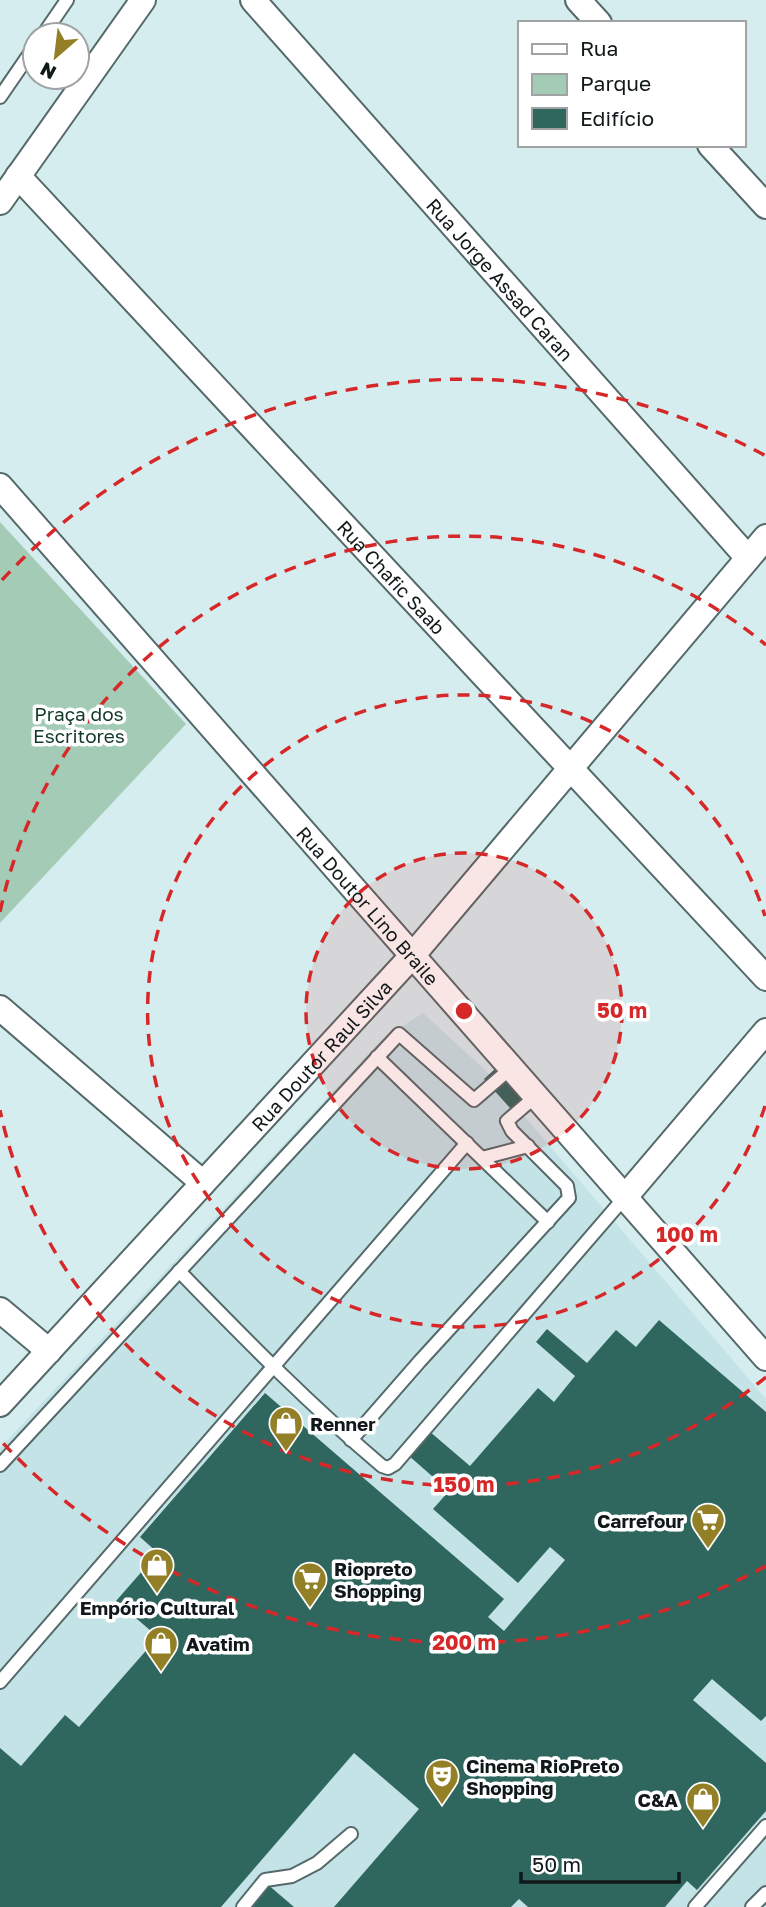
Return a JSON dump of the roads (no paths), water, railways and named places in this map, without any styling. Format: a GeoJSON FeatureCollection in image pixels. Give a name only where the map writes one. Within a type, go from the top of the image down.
{"type":"FeatureCollection","features":[{"type":"Feature","properties":{"kind":"street"},"geometry":{"type":"LineString","coordinates":[[0,202],[143,0]]}},
{"type":"Feature","properties":{"kind":"street","name":"Rua Jorge Assad Caran"},"geometry":{"type":"LineString","coordinates":[[253,0],[748,558]]}},
{"type":"Feature","properties":{"kind":"street"},"geometry":{"type":"LineString","coordinates":[[578,0],[597,21]]}},
{"type":"Feature","properties":{"kind":"street"},"geometry":{"type":"LineString","coordinates":[[712,147],[766,206]]}},
{"type":"Feature","properties":{"kind":"street","name":"Rua Chafic Saab"},"geometry":{"type":"LineString","coordinates":[[18,176],[766,978]]}},
{"type":"Feature","properties":{"kind":"street","name":"Rua Doutor Lino Braile"},"geometry":{"type":"LineString","coordinates":[[0,486],[766,1358]]}},
{"type":"Feature","properties":{"kind":"street","name":"Rua Doutor Raul Silva"},"geometry":{"type":"LineString","coordinates":[[0,1404],[412,956],[766,537]]}},
{"type":"Feature","properties":{"kind":"street"},"geometry":{"type":"LineString","coordinates":[[0,1008],[204,1183]]}},
{"type":"Feature","properties":{"kind":"street"},"geometry":{"type":"LineString","coordinates":[[625,1197],[766,1031]]}},
{"type":"Feature","properties":{"kind":"street"},"geometry":{"type":"LineString","coordinates":[[0,1310],[49,1351]]}},
{"type":"Feature","properties":{"kind":"lane"},"geometry":{"type":"LineString","coordinates":[[53,21],[67,0]]}},
{"type":"Feature","properties":{"kind":"lane"},"geometry":{"type":"LineString","coordinates":[[0,97],[21,66]]}},
{"type":"Feature","properties":{"kind":"lane"},"geometry":{"type":"LineString","coordinates":[[0,1465],[399,1034],[474,1100],[511,1068]]}},
{"type":"Feature","properties":{"kind":"lane"},"geometry":{"type":"LineString","coordinates":[[377,1057],[548,1222]]}},
{"type":"Feature","properties":{"kind":"lane"},"geometry":{"type":"LineString","coordinates":[[351,1440],[420,1360],[569,1198],[567,1186],[512,1131],[507,1121],[536,1096]]}},
{"type":"Feature","properties":{"kind":"lane"},"geometry":{"type":"LineString","coordinates":[[0,1682],[467,1143]]}},
{"type":"Feature","properties":{"kind":"lane"},"geometry":{"type":"LineString","coordinates":[[482,1158],[527,1146]]}},
{"type":"Feature","properties":{"kind":"lane"},"geometry":{"type":"LineString","coordinates":[[179,1271],[273,1368],[351,1440],[388,1468],[396,1464],[625,1197]]}},
{"type":"Feature","properties":{"kind":"lane"},"geometry":{"type":"LineString","coordinates":[[695,1907],[766,1826]]}},
{"type":"Feature","properties":{"kind":"lane"},"geometry":{"type":"LineString","coordinates":[[243,1907],[265,1880],[292,1876],[317,1863],[351,1834]]}},
{"type":"Feature","properties":{"kind":"lane"},"geometry":{"type":"LineString","coordinates":[[752,1907],[766,1893]]}},
{"type":"Feature","properties":{"kind":"place","name":"Renner"},"geometry":{"type":"Point","coordinates":[286,1453]}},
{"type":"Feature","properties":{"kind":"place","name":"Carrefour"},"geometry":{"type":"Point","coordinates":[708,1550]}},
{"type":"Feature","properties":{"kind":"place","name":"Empório Cultural"},"geometry":{"type":"Point","coordinates":[157,1595]}},
{"type":"Feature","properties":{"kind":"place","name":"Riopreto Shopping"},"geometry":{"type":"Point","coordinates":[310,1609]}},
{"type":"Feature","properties":{"kind":"place","name":"Avatim"},"geometry":{"type":"Point","coordinates":[161,1673]}},
{"type":"Feature","properties":{"kind":"place","name":"Cinema RioPreto Shopping"},"geometry":{"type":"Point","coordinates":[442,1806]}},
{"type":"Feature","properties":{"kind":"place","name":"C&A"},"geometry":{"type":"Point","coordinates":[703,1829]}},
{"type":"Feature","properties":{"kind":"park label","name":"Praça dos Escritores"},"geometry":{"type":"Point","coordinates":[79,724]}}]}
